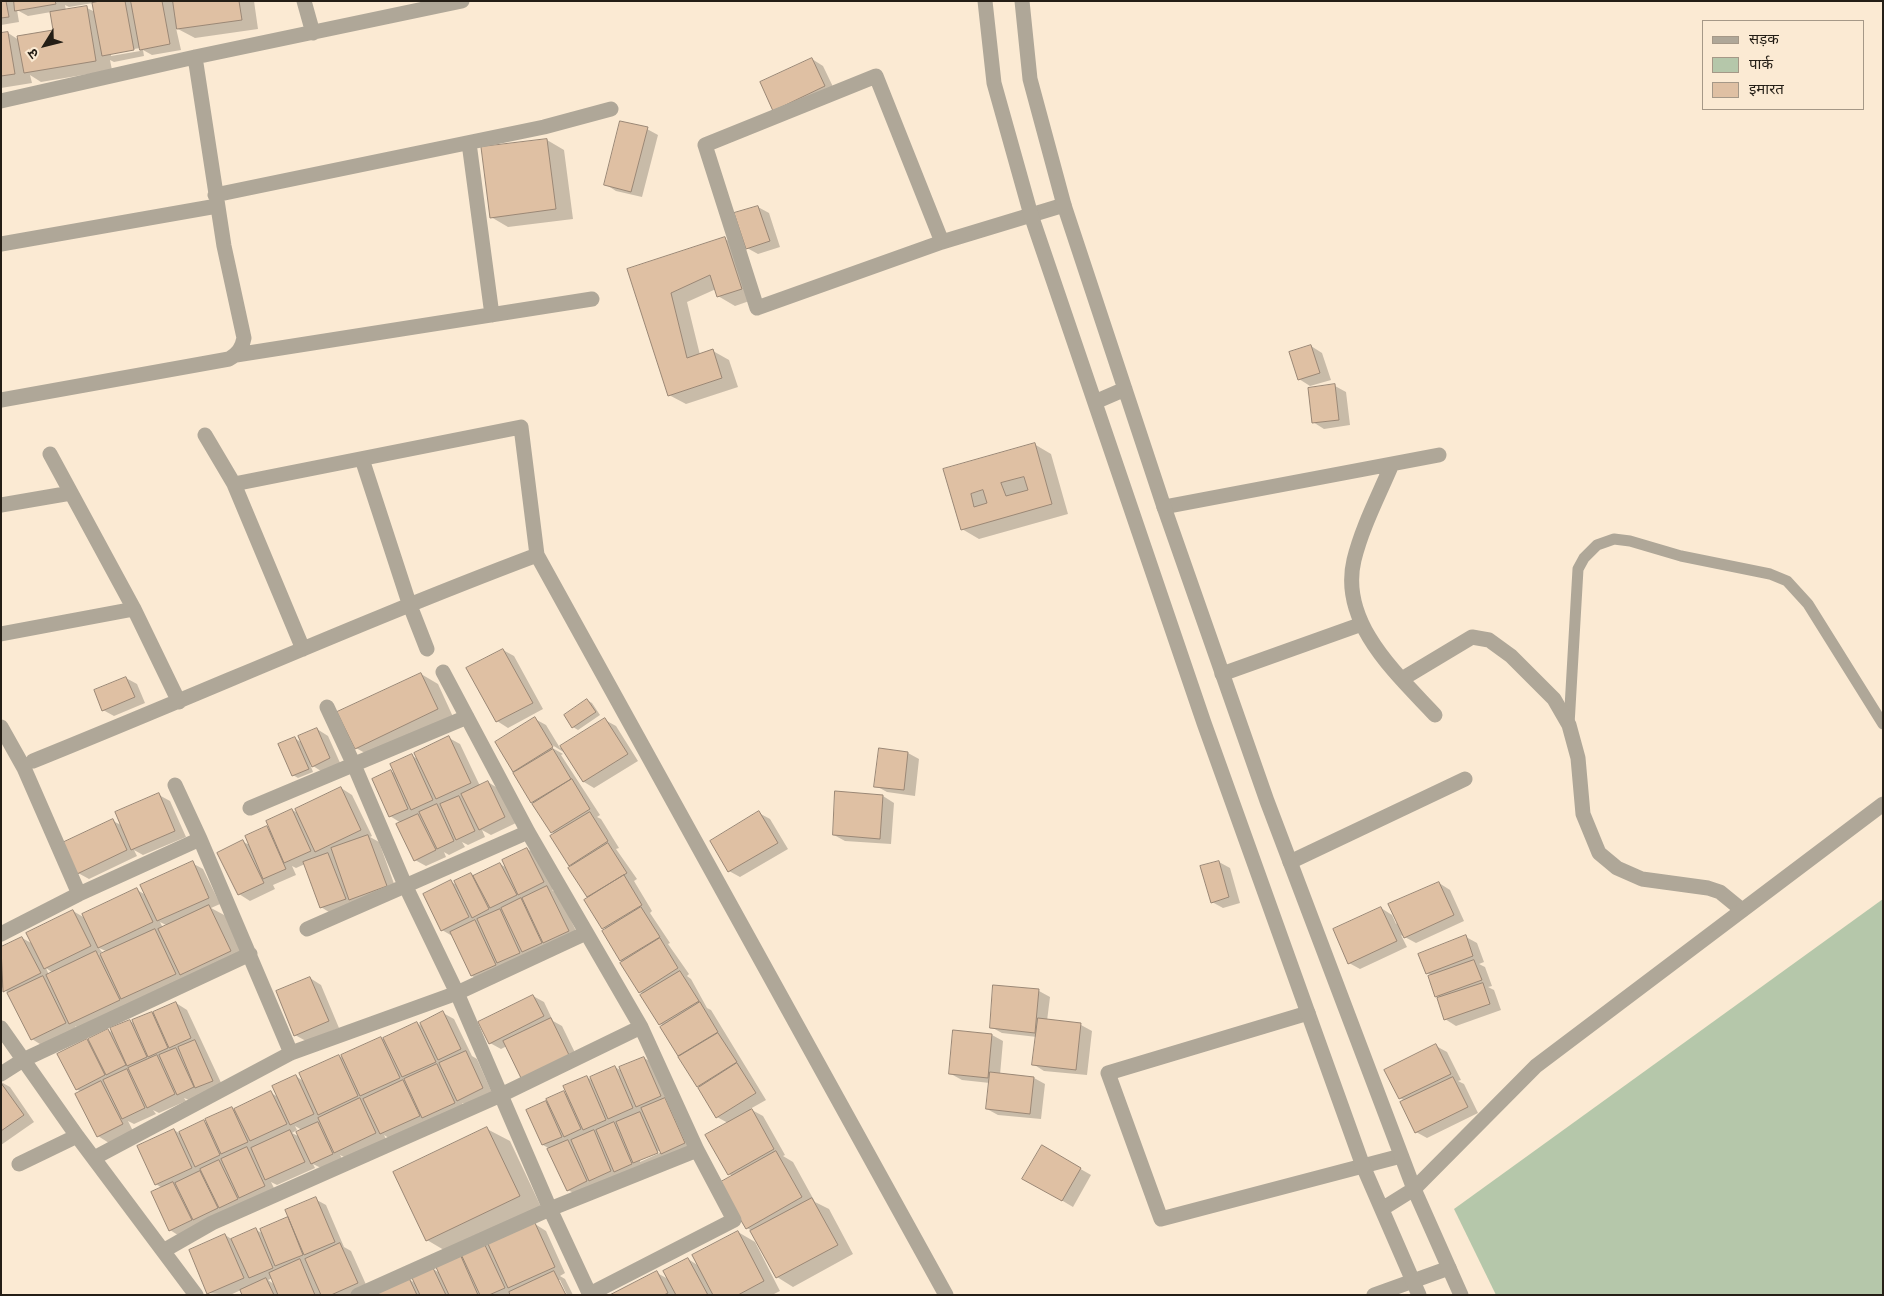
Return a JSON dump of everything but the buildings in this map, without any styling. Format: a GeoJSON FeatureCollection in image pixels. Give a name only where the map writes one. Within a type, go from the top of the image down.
{"type":"FeatureCollection","features":[{"type":"Feature","properties":{"kind":"street"},"geometry":{"type":"LineString","coordinates":[[304,1],[313,33]]}},
{"type":"Feature","properties":{"kind":"street"},"geometry":{"type":"LineString","coordinates":[[1,101],[194,56],[462,1]]}},
{"type":"Feature","properties":{"kind":"street"},"geometry":{"type":"LineString","coordinates":[[985,1],[994,83],[1031,215],[1204,723],[1308,1013],[1363,1166],[1416,1288]]}},
{"type":"Feature","properties":{"kind":"street"},"geometry":{"type":"LineString","coordinates":[[1022,1],[1030,78],[1064,205],[1164,507],[1290,862],[1414,1189],[1461,1295]]}},
{"type":"Feature","properties":{"kind":"street"},"geometry":{"type":"LineString","coordinates":[[194,56],[216,200],[244,338],[242,346],[236,355]]}},
{"type":"Feature","properties":{"kind":"street"},"geometry":{"type":"LineString","coordinates":[[942,242],[876,76],[704,145],[757,308],[942,242],[1064,205]]}},
{"type":"Feature","properties":{"kind":"street"},"geometry":{"type":"LineString","coordinates":[[1,244],[216,200],[544,127],[611,109]]}},
{"type":"Feature","properties":{"kind":"street"},"geometry":{"type":"LineString","coordinates":[[469,143],[492,314]]}},
{"type":"Feature","properties":{"kind":"street"},"geometry":{"type":"LineString","coordinates":[[1,400],[229,359],[236,355],[592,299]]}},
{"type":"Feature","properties":{"kind":"street"},"geometry":{"type":"LineString","coordinates":[[1095,402],[1124,389]]}},
{"type":"Feature","properties":{"kind":"street"},"geometry":{"type":"LineString","coordinates":[[234,484],[521,427],[537,554],[946,1295]]}},
{"type":"Feature","properties":{"kind":"street"},"geometry":{"type":"LineString","coordinates":[[205,435],[234,484],[303,649]]}},
{"type":"Feature","properties":{"kind":"street"},"geometry":{"type":"LineString","coordinates":[[50,454],[134,609],[179,702]]}},
{"type":"Feature","properties":{"kind":"street"},"geometry":{"type":"LineString","coordinates":[[1164,507],[1439,456]]}},
{"type":"Feature","properties":{"kind":"street"},"geometry":{"type":"LineString","coordinates":[[362,459],[409,603],[428,649]]}},
{"type":"Feature","properties":{"kind":"street"},"geometry":{"type":"LineString","coordinates":[[1392,464],[1354,562],[1353,589],[1363,630],[1378,652],[1435,715]]}},
{"type":"Feature","properties":{"kind":"street"},"geometry":{"type":"LineString","coordinates":[[1,505],[71,493]]}},
{"type":"Feature","properties":{"kind":"street"},"geometry":{"type":"LineString","coordinates":[[33,761],[179,702],[409,603],[537,554]]}},
{"type":"Feature","properties":{"kind":"street"},"geometry":{"type":"LineString","coordinates":[[1,634],[134,609]]}},
{"type":"Feature","properties":{"kind":"street"},"geometry":{"type":"LineString","coordinates":[[1222,674],[1362,624]]}},
{"type":"Feature","properties":{"kind":"street"},"geometry":{"type":"LineString","coordinates":[[1402,678],[1472,637],[1489,640],[1512,656],[1554,699],[1569,725],[1578,758],[1583,814],[1600,853],[1617,868],[1642,879],[1708,888],[1720,892],[1742,910]]}},
{"type":"Feature","properties":{"kind":"street"},"geometry":{"type":"LineString","coordinates":[[327,707],[405,885],[457,993],[550,1209],[590,1294],[734,1220],[697,1150],[641,1027],[528,832],[443,672]]}},
{"type":"Feature","properties":{"kind":"street"},"geometry":{"type":"LineString","coordinates":[[250,808],[467,717]]}},
{"type":"Feature","properties":{"kind":"street"},"geometry":{"type":"LineString","coordinates":[[1,726],[24,768],[79,894]]}},
{"type":"Feature","properties":{"kind":"street"},"geometry":{"type":"LineString","coordinates":[[1290,862],[1465,779]]}},
{"type":"Feature","properties":{"kind":"street"},"geometry":{"type":"LineString","coordinates":[[174,784],[200,839],[291,1053]]}},
{"type":"Feature","properties":{"kind":"street"},"geometry":{"type":"LineString","coordinates":[[1382,1208],[1414,1189],[1536,1066],[1883,804]]}},
{"type":"Feature","properties":{"kind":"street"},"geometry":{"type":"LineString","coordinates":[[307,928],[528,832]]}},
{"type":"Feature","properties":{"kind":"street"},"geometry":{"type":"LineString","coordinates":[[1,934],[79,894],[200,839]]}},
{"type":"Feature","properties":{"kind":"street"},"geometry":{"type":"LineString","coordinates":[[94,1158],[291,1053],[457,993],[586,933]]}},
{"type":"Feature","properties":{"kind":"street"},"geometry":{"type":"LineString","coordinates":[[1,1074],[23,1060],[250,954]]}},
{"type":"Feature","properties":{"kind":"street"},"geometry":{"type":"LineString","coordinates":[[1308,1013],[1108,1073],[1161,1219],[1402,1156]]}},
{"type":"Feature","properties":{"kind":"street"},"geometry":{"type":"LineString","coordinates":[[163,1251],[212,1223],[501,1094],[641,1027]]}},
{"type":"Feature","properties":{"kind":"street"},"geometry":{"type":"LineString","coordinates":[[1,1028],[77,1136],[196,1295]]}},
{"type":"Feature","properties":{"kind":"street"},"geometry":{"type":"LineString","coordinates":[[18,1164],[77,1136]]}},
{"type":"Feature","properties":{"kind":"street"},"geometry":{"type":"LineString","coordinates":[[358,1295],[550,1209],[697,1150]]}},
{"type":"Feature","properties":{"kind":"street"},"geometry":{"type":"LineString","coordinates":[[1374,1295],[1416,1288],[1449,1268]]}},
{"type":"Feature","properties":{"kind":"lane"},"geometry":{"type":"LineString","coordinates":[[1569,725],[1578,569],[1584,558],[1597,544],[1614,539],[1630,541],[1681,556],[1770,574],[1787,581],[1808,604],[1883,724]]}},
{"type":"Feature","properties":{"kind":"green space"},"geometry":{"type":"Polygon","coordinates":[[[1883,899],[1883,1295],[1496,1295],[1454,1209],[1883,899]]]}}]}
